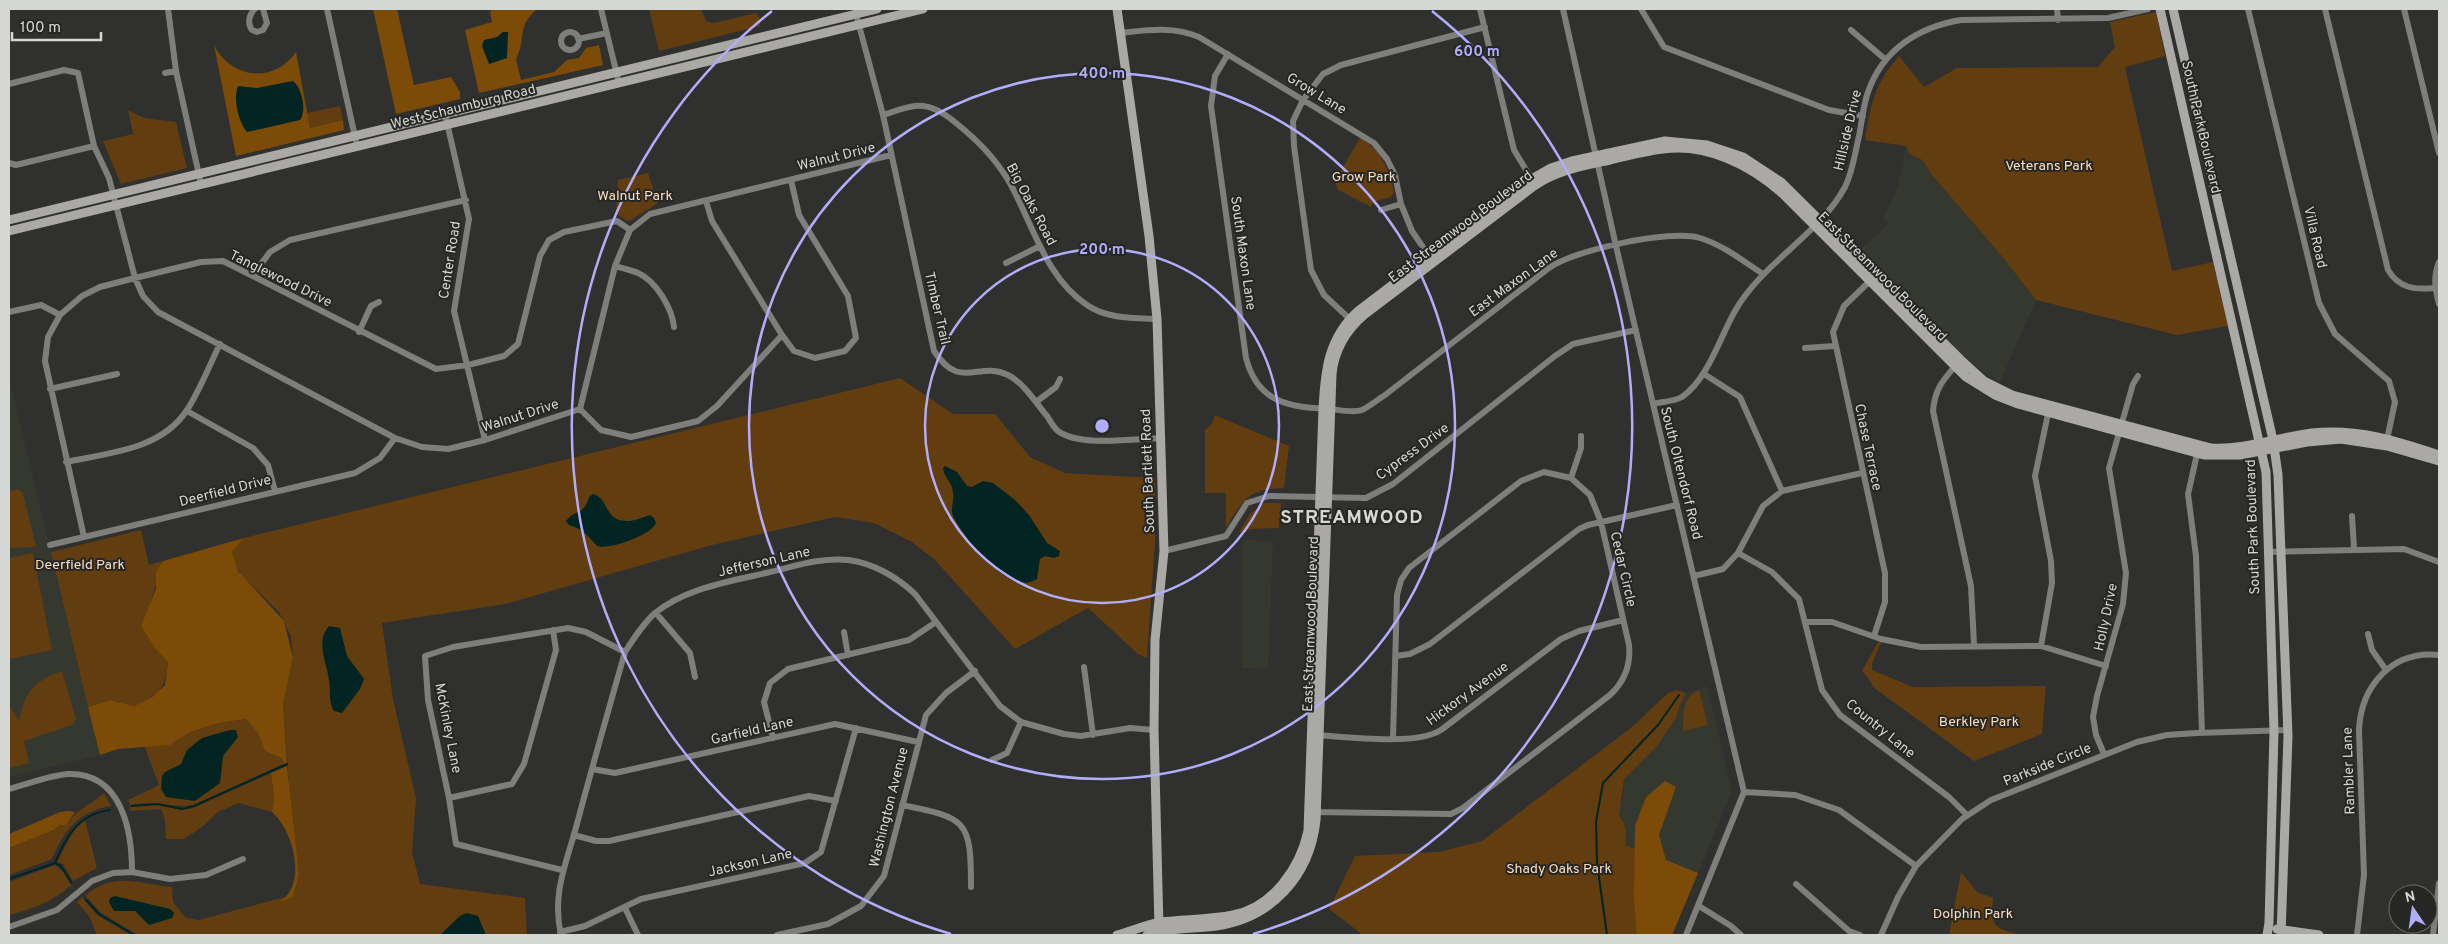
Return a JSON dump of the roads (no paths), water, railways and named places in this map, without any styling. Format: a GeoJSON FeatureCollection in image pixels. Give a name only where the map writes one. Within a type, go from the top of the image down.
{"type":"FeatureCollection","features":[{"type":"Feature","properties":{"kind":"street"},"geometry":{"type":"LineString","coordinates":[[168,9],[176,71],[201,184]]}},
{"type":"Feature","properties":{"kind":"street"},"geometry":{"type":"LineString","coordinates":[[255,9],[250,16],[250,24],[252,30],[257,32],[263,30],[267,23],[263,9]]}},
{"type":"Feature","properties":{"kind":"street"},"geometry":{"type":"LineString","coordinates":[[326,9],[357,146]]}},
{"type":"Feature","properties":{"kind":"street"},"geometry":{"type":"LineString","coordinates":[[601,9],[619,83]]}},
{"type":"Feature","properties":{"kind":"street","name":"West Schaumburg Road"},"geometry":{"type":"LineString","coordinates":[[9,220],[876,9]]}},
{"type":"Feature","properties":{"kind":"street","name":"West Schaumburg Road"},"geometry":{"type":"LineString","coordinates":[[9,231],[923,9]]}},
{"type":"Feature","properties":{"kind":"street","name":"South Bartlett Road"},"geometry":{"type":"LineString","coordinates":[[1117,9],[1150,236],[1157,319],[1164,550],[1155,640],[1154,730],[1159,930]]}},
{"type":"Feature","properties":{"kind":"street"},"geometry":{"type":"LineString","coordinates":[[1480,9],[1514,150],[1534,182]]}},
{"type":"Feature","properties":{"kind":"street","name":"South Oltendorf Road"},"geometry":{"type":"LineString","coordinates":[[1563,9],[1616,246],[1744,792]]}},
{"type":"Feature","properties":{"kind":"street"},"geometry":{"type":"LineString","coordinates":[[1641,9],[1664,46],[1829,110],[1863,116]]}},
{"type":"Feature","properties":{"kind":"street"},"geometry":{"type":"LineString","coordinates":[[2057,9],[2058,20]]}},
{"type":"Feature","properties":{"kind":"street","name":"Hillside Drive"},"geometry":{"type":"LineString","coordinates":[[1653,404],[1682,397],[1704,374],[1735,311],[1763,274],[1838,199],[1851,173],[1871,84],[1886,60],[1910,38],[1941,23],[1961,20],[2108,18],[2148,9]]}},
{"type":"Feature","properties":{"kind":"street","name":"South Park Boulevard"},"geometry":{"type":"LineString","coordinates":[[2160,9],[2224,279],[2266,472],[2274,731],[2268,931]]}},
{"type":"Feature","properties":{"kind":"street","name":"South Park Boulevard"},"geometry":{"type":"LineString","coordinates":[[2173,9],[2273,444],[2279,488],[2288,730],[2281,932]]}},
{"type":"Feature","properties":{"kind":"street","name":"Villa Road"},"geometry":{"type":"LineString","coordinates":[[2248,9],[2319,303],[2335,334],[2389,381],[2395,402],[2387,442]]}},
{"type":"Feature","properties":{"kind":"street"},"geometry":{"type":"LineString","coordinates":[[2325,9],[2388,270],[2402,285],[2412,289],[2434,288]]}},
{"type":"Feature","properties":{"kind":"street"},"geometry":{"type":"LineString","coordinates":[[2404,9],[2439,153]]}},
{"type":"Feature","properties":{"kind":"street","name":"Timber Trail"},"geometry":{"type":"LineString","coordinates":[[856,14],[882,115],[934,351],[944,366],[957,372],[994,371],[1008,375],[1036,402],[1058,431],[1072,438],[1160,438]]}},
{"type":"Feature","properties":{"kind":"street"},"geometry":{"type":"LineString","coordinates":[[1352,322],[1324,295],[1314,279],[1309,261],[1293,121],[1303,100],[1323,74],[1341,65],[1485,27]]}},
{"type":"Feature","properties":{"kind":"street","name":"Grow Lane"},"geometry":{"type":"LineString","coordinates":[[1120,33],[1157,28],[1172,29],[1199,37],[1374,143],[1387,159],[1395,175],[1401,204],[1412,231],[1431,260]]}},
{"type":"Feature","properties":{"kind":"street"},"geometry":{"type":"LineString","coordinates":[[1850,30],[1886,60]]}},
{"type":"Feature","properties":{"kind":"street"},"geometry":{"type":"LineString","coordinates":[[578,39],[607,33]]}},
{"type":"Feature","properties":{"kind":"street","name":"South Maxon Lane"},"geometry":{"type":"LineString","coordinates":[[1228,54],[1215,76],[1212,106],[1246,358],[1256,382],[1272,398],[1292,406],[1327,409]]}},
{"type":"Feature","properties":{"kind":"street","name":"Walnut Drive"},"geometry":{"type":"LineString","coordinates":[[9,84],[64,70],[78,73],[94,146],[110,178],[135,278],[143,296],[158,312],[395,438],[422,447],[448,448],[485,440],[580,409],[615,266],[630,230],[650,214],[891,155]]}},
{"type":"Feature","properties":{"kind":"street"},"geometry":{"type":"LineString","coordinates":[[165,73],[176,71]]}},
{"type":"Feature","properties":{"kind":"street","name":"Big Oaks Road"},"geometry":{"type":"LineString","coordinates":[[882,115],[916,105],[934,108],[983,145],[1007,179],[1040,246],[1063,283],[1087,306],[1117,317],[1157,319]]}},
{"type":"Feature","properties":{"kind":"street","name":"Center Road"},"geometry":{"type":"LineString","coordinates":[[445,114],[469,219],[454,311],[485,440]]}},
{"type":"Feature","properties":{"kind":"street","name":"East Streamwood Boulevard"},"geometry":{"type":"LineString","coordinates":[[1159,930],[1234,915],[1267,899],[1290,874],[1299,859],[1306,838],[1313,812],[1327,409],[1325,370],[1330,351],[1352,322],[1557,166],[1597,159],[1665,141],[1692,142],[1715,147],[1744,158],[1770,173],[1816,223],[1958,363],[2000,390],[2050,409],[2222,456],[2273,444],[2341,439],[2387,442],[2439,455]]}},
{"type":"Feature","properties":{"kind":"street"},"geometry":{"type":"LineString","coordinates":[[9,164],[94,146]]}},
{"type":"Feature","properties":{"kind":"street"},"geometry":{"type":"LineString","coordinates":[[706,201],[712,220],[782,335],[794,351],[815,358],[845,351],[856,338],[848,296],[798,216],[791,180]]}},
{"type":"Feature","properties":{"kind":"street"},"geometry":{"type":"LineString","coordinates":[[253,275],[270,252],[290,240],[466,200]]}},
{"type":"Feature","properties":{"kind":"street"},"geometry":{"type":"LineString","coordinates":[[1381,210],[1401,204]]}},
{"type":"Feature","properties":{"kind":"street","name":"Tanglewood Drive"},"geometry":{"type":"LineString","coordinates":[[84,537],[45,360],[48,337],[60,315],[82,296],[100,287],[135,278],[201,262],[223,261],[359,332],[436,369],[468,365],[504,356],[518,344],[540,256],[549,240],[564,232],[617,221],[630,230]]}},
{"type":"Feature","properties":{"kind":"street","name":"East Maxon Lane"},"geometry":{"type":"LineString","coordinates":[[1327,409],[1360,411],[1385,395],[1559,261],[1660,236],[1685,235],[1706,240],[1763,274]]}},
{"type":"Feature","properties":{"kind":"street"},"geometry":{"type":"LineString","coordinates":[[1006,263],[1040,246]]}},
{"type":"Feature","properties":{"kind":"street"},"geometry":{"type":"LineString","coordinates":[[2439,262],[2435,272],[2434,288],[2439,304]]}},
{"type":"Feature","properties":{"kind":"street"},"geometry":{"type":"LineString","coordinates":[[615,266],[639,273],[654,285],[673,315],[674,327]]}},
{"type":"Feature","properties":{"kind":"street"},"geometry":{"type":"LineString","coordinates":[[2224,279],[2235,276]]}},
{"type":"Feature","properties":{"kind":"street","name":"Chase Terrace"},"geometry":{"type":"LineString","coordinates":[[1872,279],[1844,306],[1833,332],[1886,581],[1884,602],[1874,636]]}},
{"type":"Feature","properties":{"kind":"street"},"geometry":{"type":"LineString","coordinates":[[359,332],[371,306],[379,302]]}},
{"type":"Feature","properties":{"kind":"street"},"geometry":{"type":"LineString","coordinates":[[9,312],[41,305],[60,315]]}},
{"type":"Feature","properties":{"kind":"street","name":"Cypress Drive"},"geometry":{"type":"LineString","coordinates":[[1164,550],[1226,536],[1247,503],[1269,496],[1366,498],[1394,484],[1567,348],[1587,340],[1636,330]]}},
{"type":"Feature","properties":{"kind":"street"},"geometry":{"type":"LineString","coordinates":[[580,409],[601,430],[631,436],[698,422],[717,406],[782,335]]}},
{"type":"Feature","properties":{"kind":"street"},"geometry":{"type":"LineString","coordinates":[[66,462],[143,444],[168,431],[187,411],[220,344]]}},
{"type":"Feature","properties":{"kind":"street"},"geometry":{"type":"LineString","coordinates":[[1805,348],[1835,346]]}},
{"type":"Feature","properties":{"kind":"street"},"geometry":{"type":"LineString","coordinates":[[1958,363],[1934,395],[1933,411],[1971,586],[1974,645]]}},
{"type":"Feature","properties":{"kind":"street"},"geometry":{"type":"LineString","coordinates":[[50,389],[117,374]]}},
{"type":"Feature","properties":{"kind":"street"},"geometry":{"type":"LineString","coordinates":[[1704,374],[1740,397],[1782,491]]}},
{"type":"Feature","properties":{"kind":"street","name":"Holly Drive"},"geometry":{"type":"LineString","coordinates":[[2104,754],[2096,735],[2093,717],[2125,592],[2125,560],[2109,468],[2133,384],[2138,376]]}},
{"type":"Feature","properties":{"kind":"street"},"geometry":{"type":"LineString","coordinates":[[1036,402],[1056,387],[1060,379]]}},
{"type":"Feature","properties":{"kind":"street"},"geometry":{"type":"LineString","coordinates":[[2041,646],[2052,583],[2051,561],[2035,476],[2050,409]]}},
{"type":"Feature","properties":{"kind":"street"},"geometry":{"type":"LineString","coordinates":[[187,411],[253,448],[268,466],[275,491]]}},
{"type":"Feature","properties":{"kind":"street"},"geometry":{"type":"LineString","coordinates":[[1571,478],[1581,448],[1581,436]]}},
{"type":"Feature","properties":{"kind":"street","name":"Deerfield Drive"},"geometry":{"type":"LineString","coordinates":[[50,545],[355,473],[380,458],[395,438]]}},
{"type":"Feature","properties":{"kind":"street","name":"East Streamwood Boulevard"},"geometry":{"type":"LineString","coordinates":[[2387,442],[2439,461]]}},
{"type":"Feature","properties":{"kind":"street"},"geometry":{"type":"LineString","coordinates":[[2198,450],[2188,494],[2196,556],[2202,732]]}},
{"type":"Feature","properties":{"kind":"street","name":"Cedar Circle"},"geometry":{"type":"LineString","coordinates":[[1313,812],[1451,814],[1463,808],[1610,695],[1620,685],[1626,674],[1630,657],[1601,522],[1590,495],[1571,478],[1544,472],[1521,481],[1409,568],[1401,580],[1398,595],[1393,738]]}},
{"type":"Feature","properties":{"kind":"street"},"geometry":{"type":"LineString","coordinates":[[1694,576],[1723,569],[1738,553],[1763,506],[1782,491],[1862,472]]}},
{"type":"Feature","properties":{"kind":"street"},"geometry":{"type":"LineString","coordinates":[[1396,656],[1410,654],[1430,644],[1579,529],[1601,522],[1677,505]]}},
{"type":"Feature","properties":{"kind":"street"},"geometry":{"type":"LineString","coordinates":[[2352,516],[2354,548]]}},
{"type":"Feature","properties":{"kind":"street"},"geometry":{"type":"LineString","coordinates":[[2268,552],[2354,548],[2404,549],[2439,562]]}},
{"type":"Feature","properties":{"kind":"street","name":"Country Lane"},"geometry":{"type":"LineString","coordinates":[[1738,553],[1772,572],[1799,600],[1822,690],[1840,715],[1949,797],[1967,815]]}},
{"type":"Feature","properties":{"kind":"street","name":"Jefferson Lane"},"geometry":{"type":"LineString","coordinates":[[560,934],[558,907],[562,870],[574,835],[625,652],[641,628],[656,613],[680,598],[701,589],[818,561],[849,560],[875,568],[901,580],[915,594],[1000,706],[1021,722],[1064,734],[1081,736],[1130,728],[1154,730]]}},
{"type":"Feature","properties":{"kind":"street"},"geometry":{"type":"LineString","coordinates":[[656,613],[690,653],[695,677]]}},
{"type":"Feature","properties":{"kind":"street","name":"Hickory Avenue"},"geometry":{"type":"LineString","coordinates":[[1316,735],[1424,738],[1436,733],[1561,639],[1579,631],[1623,620]]}},
{"type":"Feature","properties":{"kind":"street"},"geometry":{"type":"LineString","coordinates":[[773,738],[764,702],[770,683],[788,669],[909,640],[936,622]]}},
{"type":"Feature","properties":{"kind":"street"},"geometry":{"type":"LineString","coordinates":[[1806,622],[1832,622],[1898,643],[1921,646],[2041,646],[2106,666]]}},
{"type":"Feature","properties":{"kind":"street","name":"McKinley Lane"},"geometry":{"type":"LineString","coordinates":[[562,870],[456,844],[449,798],[428,700],[425,656],[453,647],[568,628],[586,632],[625,652]]}},
{"type":"Feature","properties":{"kind":"street"},"geometry":{"type":"LineString","coordinates":[[449,798],[512,784],[524,764],[556,650],[553,630]]}},
{"type":"Feature","properties":{"kind":"street"},"geometry":{"type":"LineString","coordinates":[[844,632],[848,655]]}},
{"type":"Feature","properties":{"kind":"street"},"geometry":{"type":"LineString","coordinates":[[2368,634],[2372,650],[2386,670]]}},
{"type":"Feature","properties":{"kind":"street","name":"Rambler Lane"},"geometry":{"type":"LineString","coordinates":[[2358,935],[2364,875],[2360,715],[2364,700],[2386,670],[2408,658],[2420,655],[2439,655]]}},
{"type":"Feature","properties":{"kind":"street"},"geometry":{"type":"LineString","coordinates":[[1084,667],[1093,735]]}},
{"type":"Feature","properties":{"kind":"street","name":"Washington Avenue"},"geometry":{"type":"LineString","coordinates":[[777,935],[828,924],[861,906],[884,876],[926,715],[934,705],[975,671]]}},
{"type":"Feature","properties":{"kind":"street"},"geometry":{"type":"LineString","coordinates":[[992,760],[1007,753],[1021,722]]}},
{"type":"Feature","properties":{"kind":"street","name":"Garfield Lane"},"geometry":{"type":"LineString","coordinates":[[592,769],[615,773],[834,724],[918,742]]}},
{"type":"Feature","properties":{"kind":"street","name":"Jackson Lane"},"geometry":{"type":"LineString","coordinates":[[560,934],[585,926],[641,899],[806,863],[821,852],[856,728]]}},
{"type":"Feature","properties":{"kind":"street","name":"Parkside Circle"},"geometry":{"type":"LineString","coordinates":[[1881,935],[1898,897],[1916,866],[1967,815],[1991,800],[2104,754],[2159,737],[2202,732],[2288,730]]}},
{"type":"Feature","properties":{"kind":"street"},"geometry":{"type":"LineString","coordinates":[[9,789],[68,774],[86,775],[107,787],[120,803],[132,852],[132,872]]}},
{"type":"Feature","properties":{"kind":"street"},"geometry":{"type":"LineString","coordinates":[[1686,935],[1744,792],[1795,795],[1839,810],[1916,866]]}},
{"type":"Feature","properties":{"kind":"street"},"geometry":{"type":"LineString","coordinates":[[574,835],[596,841],[609,841],[809,796],[836,801]]}},
{"type":"Feature","properties":{"kind":"street"},"geometry":{"type":"LineString","coordinates":[[902,805],[944,813],[961,823],[968,844],[970,888]]}},
{"type":"Feature","properties":{"kind":"street"},"geometry":{"type":"LineString","coordinates":[[9,927],[57,910],[92,882],[113,872],[132,872],[170,880],[206,875],[243,860]]}},
{"type":"Feature","properties":{"kind":"street"},"geometry":{"type":"LineString","coordinates":[[2432,935],[2439,882]]}},
{"type":"Feature","properties":{"kind":"street"},"geometry":{"type":"LineString","coordinates":[[1796,884],[1850,931],[1860,935]]}},
{"type":"Feature","properties":{"kind":"street"},"geometry":{"type":"LineString","coordinates":[[1699,906],[1731,926],[1741,935]]}},
{"type":"Feature","properties":{"kind":"street"},"geometry":{"type":"LineString","coordinates":[[624,908],[638,935]]}},
{"type":"Feature","properties":{"kind":"street"},"geometry":{"type":"LineString","coordinates":[[1116,935],[1159,930]]}},
{"type":"Feature","properties":{"kind":"street"},"geometry":{"type":"LineString","coordinates":[[1147,935],[1159,930]]}},
{"type":"Feature","properties":{"kind":"street"},"geometry":{"type":"LineString","coordinates":[[2268,931],[2319,935]]}},
{"type":"Feature","properties":{"kind":"water"},"geometry":{"type":"Polygon","coordinates":[[[503,32],[508,32],[507,58],[489,64],[482,46],[484,40],[497,37],[503,32]]]}},
{"type":"Feature","properties":{"kind":"water"},"geometry":{"type":"Polygon","coordinates":[[[293,81],[301,94],[303,111],[300,120],[247,132],[237,110],[236,97],[238,86],[257,88],[293,81]]]}},
{"type":"Feature","properties":{"kind":"water"},"geometry":{"type":"Polygon","coordinates":[[[945,466],[957,472],[967,486],[972,487],[983,481],[993,483],[1015,500],[1029,515],[1047,543],[1060,551],[1059,556],[1054,558],[1045,556],[1040,559],[1037,579],[1026,582],[1013,580],[989,564],[978,552],[954,518],[952,508],[953,492],[943,468],[945,466]]]}},
{"type":"Feature","properties":{"kind":"water"},"geometry":{"type":"Polygon","coordinates":[[[593,494],[598,496],[611,514],[621,521],[630,521],[650,515],[656,523],[653,528],[639,537],[611,546],[597,546],[585,533],[569,525],[566,521],[585,507],[589,497],[593,494]]]}},
{"type":"Feature","properties":{"kind":"water"},"geometry":{"type":"Polygon","coordinates":[[[329,626],[340,628],[347,656],[364,679],[360,689],[342,713],[334,711],[331,704],[329,680],[323,653],[323,639],[329,626]]]}},
{"type":"Feature","properties":{"kind":"water"},"geometry":{"type":"Polygon","coordinates":[[[236,730],[238,737],[223,756],[220,783],[195,801],[166,797],[161,789],[162,776],[165,772],[181,764],[187,750],[202,738],[236,730]]]}},
{"type":"Feature","properties":{"kind":"water"},"geometry":{"type":"Polygon","coordinates":[[[115,896],[170,909],[174,913],[172,918],[149,925],[135,911],[114,911],[109,902],[110,898],[115,896]]]}},
{"type":"Feature","properties":{"kind":"water"},"geometry":{"type":"Polygon","coordinates":[[[467,913],[478,916],[486,935],[440,935],[460,916],[467,913]]]}},
{"type":"Feature","properties":{"kind":"waterway"},"geometry":{"type":"LineString","coordinates":[[1607,935],[1597,863],[1596,822],[1603,783],[1658,725],[1679,695]]}},
{"type":"Feature","properties":{"kind":"waterway"},"geometry":{"type":"LineString","coordinates":[[132,806],[158,804],[182,809],[194,806],[287,764]]}},
{"type":"Feature","properties":{"kind":"waterway"},"geometry":{"type":"LineString","coordinates":[[9,879],[55,863],[69,835],[82,821],[99,812],[110,810]]}},
{"type":"Feature","properties":{"kind":"waterway"},"geometry":{"type":"LineString","coordinates":[[55,863],[61,866],[71,882]]}},
{"type":"Feature","properties":{"kind":"waterway"},"geometry":{"type":"LineString","coordinates":[[86,900],[99,914],[134,935]]}},
{"type":"Feature","properties":{"kind":"district","name":"STREAMWOOD"},"geometry":{"type":"Point","coordinates":[1352,516]}},
{"type":"Feature","properties":{"kind":"park label","name":"Veterans Park"},"geometry":{"type":"Point","coordinates":[2049,165]}},
{"type":"Feature","properties":{"kind":"park label","name":"Grow Park"},"geometry":{"type":"Point","coordinates":[1364,176]}},
{"type":"Feature","properties":{"kind":"park label","name":"Walnut Park"},"geometry":{"type":"Point","coordinates":[635,195]}},
{"type":"Feature","properties":{"kind":"park label","name":"Deerfield Park"},"geometry":{"type":"Point","coordinates":[80,564]}},
{"type":"Feature","properties":{"kind":"park label","name":"Berkley Park"},"geometry":{"type":"Point","coordinates":[1979,721]}},
{"type":"Feature","properties":{"kind":"park label","name":"Shady Oaks Park"},"geometry":{"type":"Point","coordinates":[1559,868]}},
{"type":"Feature","properties":{"kind":"park label","name":"Dolphin Park"},"geometry":{"type":"Point","coordinates":[1973,913]}}]}
